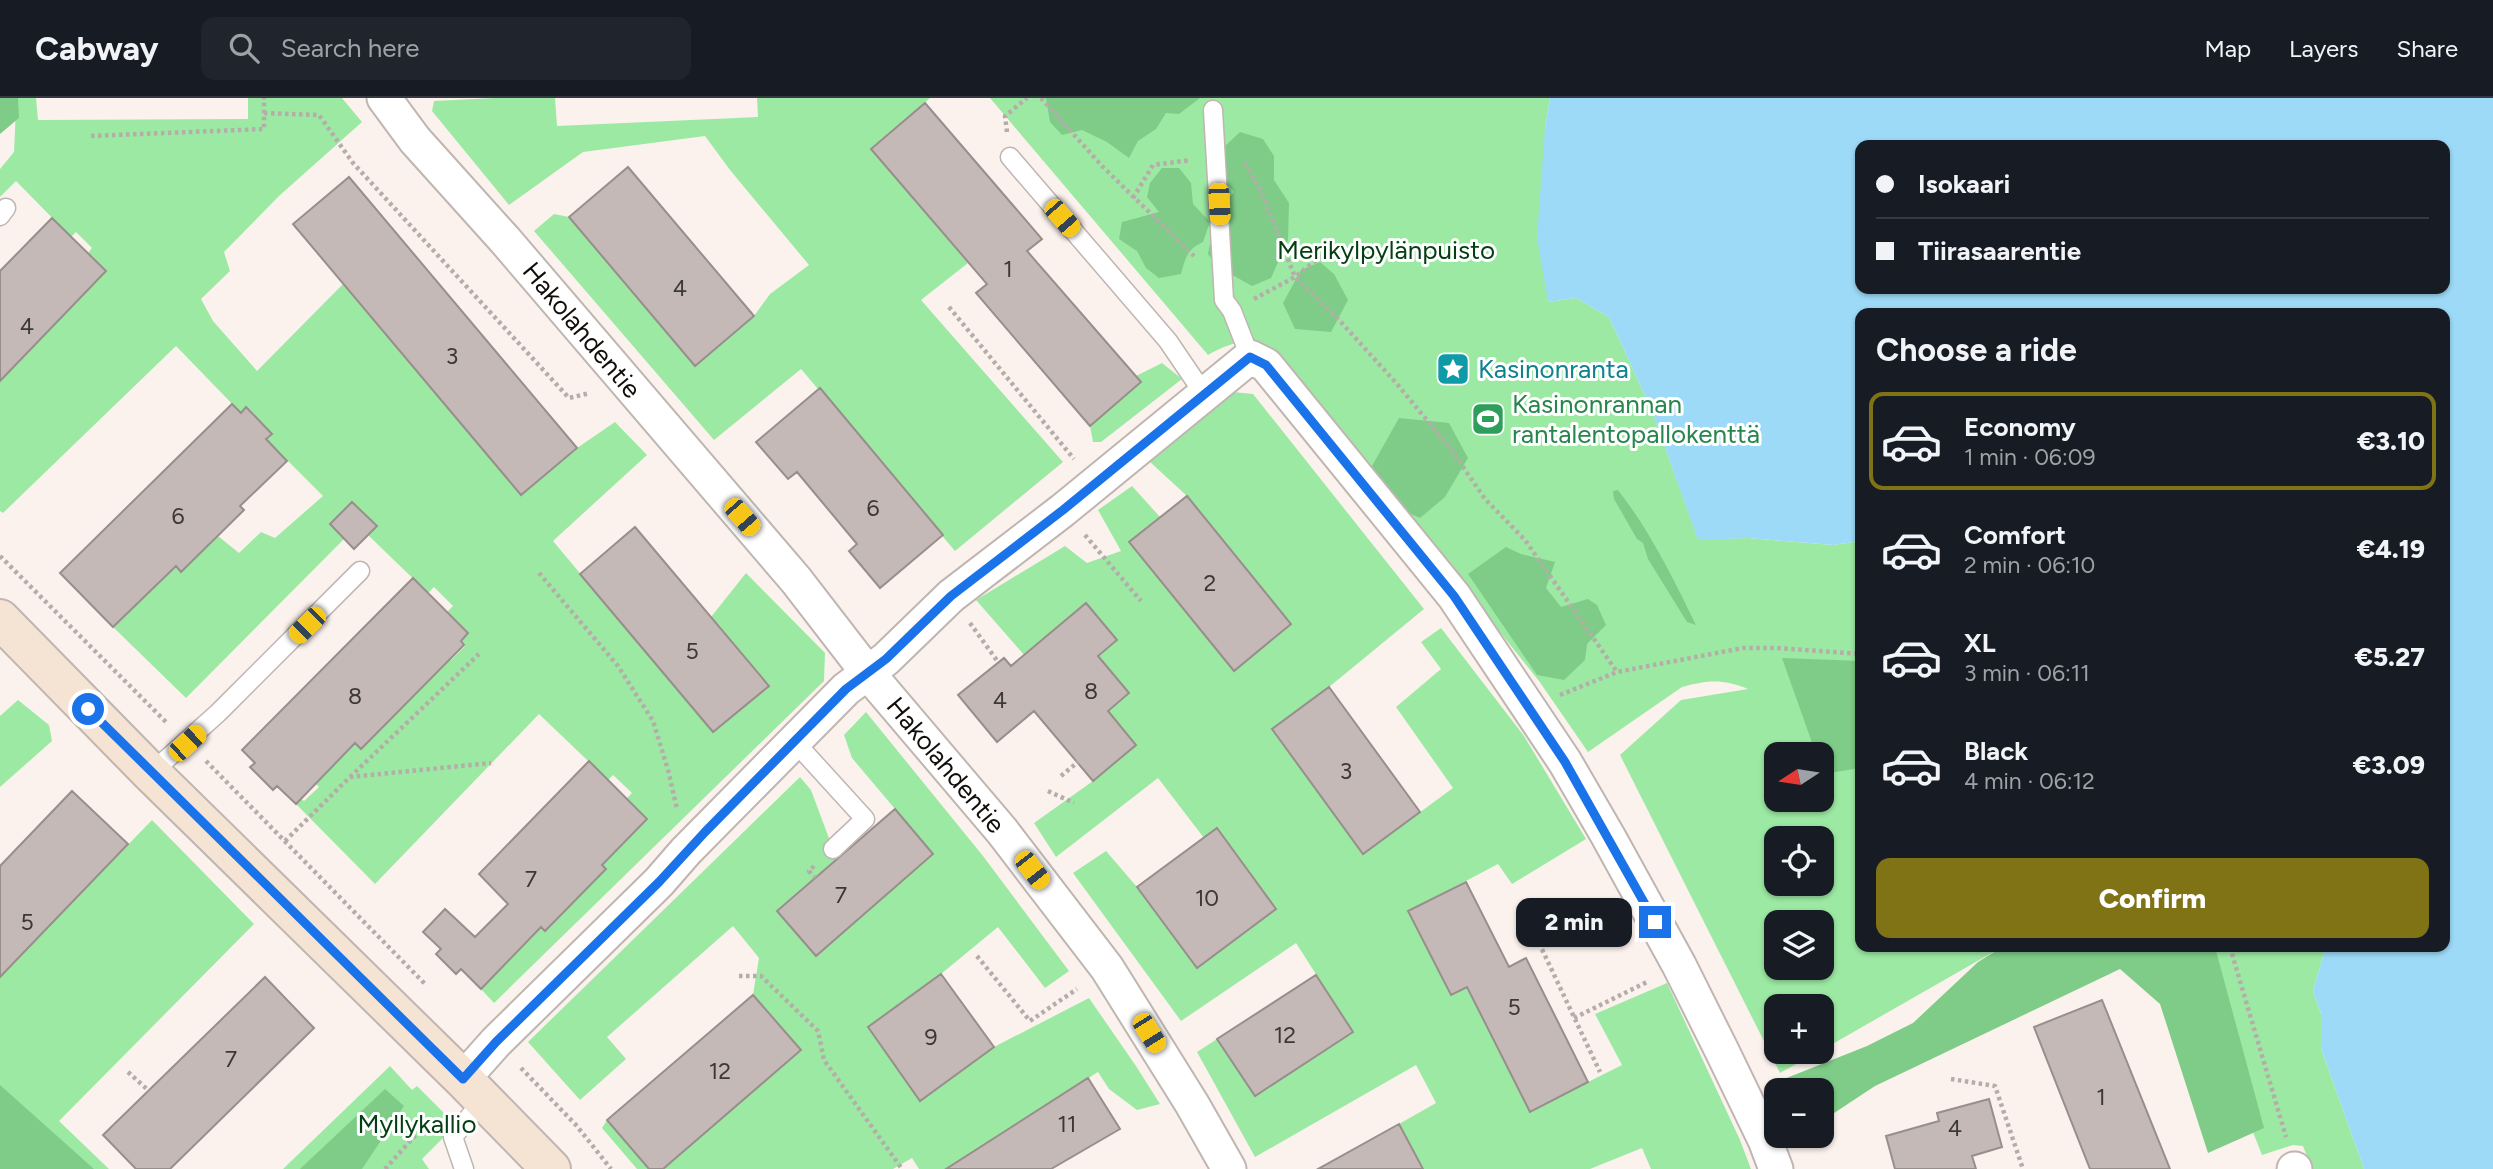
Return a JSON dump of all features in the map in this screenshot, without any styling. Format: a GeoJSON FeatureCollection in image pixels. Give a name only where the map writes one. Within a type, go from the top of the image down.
{"type":"FeatureCollection","features":[{"type":"Feature","properties":{"kind":"street","name":"Hakolahdentie"},"geometry":{"type":"LineString","coordinates":[[384,98],[415,140],[505,240],[796,580],[867,671],[1002,831],[1107,968],[1229,1169]]}},
{"type":"Feature","properties":{"kind":"street"},"geometry":{"type":"LineString","coordinates":[[473,1089],[496,1042],[659,882],[686,851],[846,689],[886,659],[951,596],[1063,510],[1250,357],[1266,365],[1454,596],[1565,762],[1679,965],[1737,1081],[1776,1169]]}},
{"type":"Feature","properties":{"kind":"street"},"geometry":{"type":"LineString","coordinates":[[0,620],[551,1169]]}},
{"type":"Feature","properties":{"kind":"lane"},"geometry":{"type":"LineString","coordinates":[[1213,110],[1228,305],[1250,357]]}},
{"type":"Feature","properties":{"kind":"lane"},"geometry":{"type":"LineString","coordinates":[[1010,157],[1168,341],[1203,394]]}},
{"type":"Feature","properties":{"kind":"lane"},"geometry":{"type":"LineString","coordinates":[[151,773],[187,743],[360,572]]}},
{"type":"Feature","properties":{"kind":"lane"},"geometry":{"type":"LineString","coordinates":[[793,741],[865,819],[833,849]]}},
{"type":"Feature","properties":{"kind":"lane"},"geometry":{"type":"LineString","coordinates":[[464,1169],[453,1137],[473,1089]]}},
{"type":"Feature","properties":{"kind":"path"},"geometry":{"type":"LineString","coordinates":[[91,136],[264,129],[264,98]]}},
{"type":"Feature","properties":{"kind":"path"},"geometry":{"type":"LineString","coordinates":[[1005,116],[1027,98]]}},
{"type":"Feature","properties":{"kind":"path"},"geometry":{"type":"LineString","coordinates":[[1041,98],[1133,198],[1192,253],[1228,305],[1295,277],[1334,246]]}},
{"type":"Feature","properties":{"kind":"path"},"geometry":{"type":"LineString","coordinates":[[1213,110],[1260,189],[1295,277],[1340,321],[1397,384],[1450,448],[1485,499],[1525,540],[1617,672]]}},
{"type":"Feature","properties":{"kind":"path"},"geometry":{"type":"LineString","coordinates":[[264,113],[319,115],[354,163],[569,398],[597,392],[617,371]]}},
{"type":"Feature","properties":{"kind":"path"},"geometry":{"type":"LineString","coordinates":[[1133,198],[1153,165],[1216,156]]}},
{"type":"Feature","properties":{"kind":"path"},"geometry":{"type":"LineString","coordinates":[[949,307],[1093,485]]}},
{"type":"Feature","properties":{"kind":"path"},"geometry":{"type":"LineString","coordinates":[[1063,510],[1141,601]]}},
{"type":"Feature","properties":{"kind":"path"},"geometry":{"type":"LineString","coordinates":[[0,556],[433,992]]}},
{"type":"Feature","properties":{"kind":"path"},"geometry":{"type":"LineString","coordinates":[[539,572],[618,666],[653,720],[686,851]]}},
{"type":"Feature","properties":{"kind":"path"},"geometry":{"type":"LineString","coordinates":[[1556,697],[1617,672],[1743,649],[1777,648],[1855,654]]}},
{"type":"Feature","properties":{"kind":"path"},"geometry":{"type":"LineString","coordinates":[[285,841],[479,654]]}},
{"type":"Feature","properties":{"kind":"path"},"geometry":{"type":"LineString","coordinates":[[1061,776],[1077,762]]}},
{"type":"Feature","properties":{"kind":"path"},"geometry":{"type":"LineString","coordinates":[[349,777],[491,763]]}},
{"type":"Feature","properties":{"kind":"path"},"geometry":{"type":"LineString","coordinates":[[1048,791],[1074,803]]}},
{"type":"Feature","properties":{"kind":"path"},"geometry":{"type":"LineString","coordinates":[[1539,943],[1600,1072]]}},
{"type":"Feature","properties":{"kind":"path"},"geometry":{"type":"LineString","coordinates":[[2231,952],[2295,1169]]}},
{"type":"Feature","properties":{"kind":"path"},"geometry":{"type":"LineString","coordinates":[[977,956],[1030,1021],[1107,968]]}},
{"type":"Feature","properties":{"kind":"path"},"geometry":{"type":"LineString","coordinates":[[1574,1018],[1679,965]]}},
{"type":"Feature","properties":{"kind":"path"},"geometry":{"type":"LineString","coordinates":[[739,976],[761,976],[817,1031],[824,1060],[902,1169]]}},
{"type":"Feature","properties":{"kind":"path"},"geometry":{"type":"LineString","coordinates":[[496,1042],[576,1125],[611,1169]]}},
{"type":"Feature","properties":{"kind":"path"},"geometry":{"type":"LineString","coordinates":[[128,1072],[149,1091]]}},
{"type":"Feature","properties":{"kind":"path"},"geometry":{"type":"LineString","coordinates":[[1951,1079],[1994,1086],[2023,1169]]}},
{"type":"Feature","properties":{"kind":"path"},"geometry":{"type":"LineString","coordinates":[[385,1169],[435,1112]]}},
{"type":"Feature","properties":{"kind":"green space"},"geometry":{"type":"Polygon","coordinates":[[[0,98],[36,98],[38,120],[248,119],[248,98],[342,98],[362,122],[279,196],[224,252],[230,271],[201,299],[213,321],[257,371],[343,284],[521,495],[577,448],[615,422],[647,455],[553,541],[713,732],[711,617],[746,573],[825,653],[824,681],[494,1003],[481,989],[541,927],[545,931],[605,869],[602,865],[647,818],[627,798],[632,793],[613,775],[608,780],[539,714],[375,884],[296,804],[301,799],[304,801],[319,787],[315,783],[446,656],[451,660],[465,646],[461,641],[468,633],[447,612],[453,606],[434,587],[428,593],[368,535],[376,526],[352,502],[330,524],[344,539],[186,698],[113,627],[176,566],[182,571],[218,536],[239,553],[261,532],[275,538],[323,496],[266,439],[272,434],[247,408],[241,413],[176,346],[3,513],[0,511],[0,381],[106,271],[88,253],[92,248],[76,232],[71,237],[16,181],[0,197],[0,169],[14,152],[16,108],[0,98]]]}},
{"type":"Feature","properties":{"kind":"green space"},"geometry":{"type":"Polygon","coordinates":[[[0,98],[18,98],[19,118],[0,134],[0,98]]]}},
{"type":"Feature","properties":{"kind":"green space"},"geometry":{"type":"Polygon","coordinates":[[[555,98],[557,126],[758,117],[757,98],[930,98],[871,149],[968,263],[921,300],[1063,462],[955,551],[801,369],[714,440],[534,231],[554,214],[569,217],[695,366],[754,316],[770,294],[809,265],[705,136],[583,152],[509,205],[432,111],[434,101],[555,98]]]}},
{"type":"Feature","properties":{"kind":"green space","name":"Merikylpylänpuisto"},"geometry":{"type":"Polygon","coordinates":[[[990,98],[1550,98],[1545,128],[1548,302],[1576,298],[1609,317],[1652,411],[1698,539],[1748,538],[1833,545],[1855,542],[1855,952],[1993,952],[1834,1043],[1834,994],[1764,994],[1764,1041],[1620,755],[1681,700],[1748,689],[1731,683],[1715,682],[1682,687],[1588,752],[1539,681],[1285,363],[1276,354],[1258,344],[1249,342],[1230,345],[1208,355],[990,98]]]}},
{"type":"Feature","properties":{"kind":"green space"},"geometry":{"type":"Polygon","coordinates":[[[1046,98],[1200,98],[1179,114],[1166,113],[1156,129],[1138,141],[1129,158],[1107,142],[1082,130],[1062,135],[1050,122],[1046,98]]]}},
{"type":"Feature","properties":{"kind":"green space"},"geometry":{"type":"Polygon","coordinates":[[[1240,132],[1263,139],[1274,156],[1274,180],[1289,203],[1288,240],[1271,278],[1252,286],[1218,267],[1208,254],[1216,213],[1234,192],[1215,170],[1224,147],[1240,132]]]}},
{"type":"Feature","properties":{"kind":"green space"},"geometry":{"type":"Polygon","coordinates":[[[1162,168],[1179,168],[1191,183],[1193,204],[1210,222],[1203,242],[1190,251],[1185,259],[1181,274],[1159,278],[1146,268],[1137,251],[1119,239],[1122,222],[1159,212],[1147,197],[1150,183],[1162,168]]]}},
{"type":"Feature","properties":{"kind":"green space"},"geometry":{"type":"Polygon","coordinates":[[[1320,262],[1334,274],[1348,300],[1331,332],[1295,329],[1283,303],[1301,270],[1320,262]]]}},
{"type":"Feature","properties":{"kind":"green space"},"geometry":{"type":"Polygon","coordinates":[[[1162,363],[1182,379],[1101,442],[1093,442],[1090,426],[1140,383],[1136,376],[1162,363]]]}},
{"type":"Feature","properties":{"kind":"green space"},"geometry":{"type":"Polygon","coordinates":[[[1233,392],[1253,394],[1424,609],[1329,687],[1272,729],[1363,854],[1453,788],[1396,707],[1441,669],[1421,642],[1441,628],[1524,736],[1586,839],[1512,884],[1498,864],[1409,911],[1450,995],[1467,987],[1530,1111],[1622,1065],[1595,1014],[1667,983],[1751,1169],[1651,1169],[1642,1148],[1590,1169],[1423,1169],[1399,1124],[1436,1103],[1416,1065],[1255,1157],[1197,1052],[1217,1039],[1255,1096],[1353,1032],[1296,943],[1181,1021],[1073,873],[1106,851],[1137,887],[1197,967],[1276,908],[1217,828],[1204,838],[1158,778],[1056,857],[1034,823],[1093,781],[1136,745],[1108,711],[1098,656],[1117,640],[1085,603],[1044,638],[1072,672],[1053,688],[976,600],[1065,546],[1087,563],[1121,551],[1098,510],[1132,486],[1160,517],[1129,543],[1234,671],[1291,624],[1187,496],[1149,461],[1233,392]]]}},
{"type":"Feature","properties":{"kind":"green space"},"geometry":{"type":"Polygon","coordinates":[[[1399,418],[1449,423],[1468,458],[1445,497],[1420,518],[1395,503],[1372,466],[1399,418]]]}},
{"type":"Feature","properties":{"kind":"green space"},"geometry":{"type":"Polygon","coordinates":[[[1618,490],[1651,538],[1696,625],[1687,622],[1648,559],[1643,543],[1637,539],[1614,499],[1613,491],[1618,490]]]}},
{"type":"Feature","properties":{"kind":"green space"},"geometry":{"type":"Polygon","coordinates":[[[1506,547],[1521,554],[1555,562],[1546,588],[1561,607],[1588,599],[1597,605],[1606,625],[1587,644],[1585,660],[1564,680],[1537,675],[1468,574],[1506,547]]]}},
{"type":"Feature","properties":{"kind":"green space"},"geometry":{"type":"Polygon","coordinates":[[[1782,658],[1855,661],[1855,769],[1834,772],[1834,742],[1812,742],[1782,658]]]}},
{"type":"Feature","properties":{"kind":"green space"},"geometry":{"type":"Polygon","coordinates":[[[18,700],[49,725],[52,741],[0,787],[0,716],[18,700]]]}},
{"type":"Feature","properties":{"kind":"green space"},"geometry":{"type":"Polygon","coordinates":[[[866,712],[983,856],[1069,971],[1045,988],[998,927],[941,974],[868,1027],[920,1100],[994,1047],[1089,998],[1160,1104],[1137,1110],[1109,1089],[1098,1072],[960,1160],[965,1169],[919,1169],[912,1158],[893,1169],[663,1169],[800,1050],[753,995],[759,958],[733,926],[607,1037],[626,1059],[580,1100],[528,1042],[800,777],[811,790],[833,849],[840,856],[777,911],[816,956],[933,854],[852,758],[844,735],[866,712]]]}},
{"type":"Feature","properties":{"kind":"green space"},"geometry":{"type":"Polygon","coordinates":[[[152,820],[254,924],[59,1121],[109,1169],[0,1169],[0,977],[152,820]]]}},
{"type":"Feature","properties":{"kind":"green space"},"geometry":{"type":"Polygon","coordinates":[[[1994,952],[2216,952],[2264,1128],[2208,1153],[2160,1004],[2120,969],[1875,1086],[1834,1113],[1834,1078],[1787,1078],[1822,1064],[1834,1064],[1834,1059],[1913,1023],[1978,962],[1994,952]]]}},
{"type":"Feature","properties":{"kind":"green space"},"geometry":{"type":"Polygon","coordinates":[[[2182,952],[2323,952],[2313,991],[2321,1014],[2321,1048],[2364,1169],[2312,1169],[2303,1146],[2293,1145],[2262,1155],[2182,952]]]}},
{"type":"Feature","properties":{"kind":"green space","name":"Merikylpylänpuisto"},"geometry":{"type":"Polygon","coordinates":[[[1775,1064],[1796,1064],[1780,1073],[1775,1064]]]}},
{"type":"Feature","properties":{"kind":"green space","name":"Myllykallio"},"geometry":{"type":"Polygon","coordinates":[[[390,1066],[412,1090],[417,1086],[456,1125],[422,1159],[429,1169],[283,1169],[390,1066]]]}},
{"type":"Feature","properties":{"kind":"green space"},"geometry":{"type":"Polygon","coordinates":[[[0,1085],[94,1169],[0,1169],[0,1085]]]}},
{"type":"Feature","properties":{"kind":"green space"},"geometry":{"type":"Polygon","coordinates":[[[385,1089],[404,1106],[362,1169],[300,1169],[385,1089]]]}},
{"type":"Feature","properties":{"kind":"green space"},"geometry":{"type":"Polygon","coordinates":[[[607,1120],[649,1169],[637,1169],[602,1128],[607,1120]]]}},
{"type":"Feature","properties":{"kind":"water"},"geometry":{"type":"Polygon","coordinates":[[[1550,98],[2493,98],[2493,1169],[2364,1169],[2321,1048],[2321,1014],[2313,991],[2323,952],[2450,952],[2450,308],[1855,308],[1855,542],[1833,545],[1748,538],[1698,540],[1652,411],[1609,317],[1576,298],[1548,302],[1537,237],[1545,128],[1550,98]]]}},
{"type":"Feature","properties":{"kind":"building"},"geometry":{"type":"Polygon","coordinates":[[[925,103],[1042,239],[1027,251],[1141,382],[1090,426],[976,293],[987,284],[871,149],[925,103]]]}},
{"type":"Feature","properties":{"kind":"building"},"geometry":{"type":"Polygon","coordinates":[[[628,167],[754,316],[695,366],[569,217],[628,167]]]}},
{"type":"Feature","properties":{"kind":"building"},"geometry":{"type":"Polygon","coordinates":[[[349,177],[577,448],[521,495],[293,224],[349,177]]]}},
{"type":"Feature","properties":{"kind":"building"},"geometry":{"type":"Polygon","coordinates":[[[52,218],[106,271],[0,381],[0,271],[52,218]]]}},
{"type":"Feature","properties":{"kind":"building"},"geometry":{"type":"Polygon","coordinates":[[[820,388],[943,535],[880,588],[849,551],[857,544],[797,472],[788,479],[756,442],[820,388]]]}},
{"type":"Feature","properties":{"kind":"building"},"geometry":{"type":"Polygon","coordinates":[[[232,404],[241,413],[246,407],[272,434],[266,439],[287,461],[240,506],[244,510],[181,572],[176,566],[113,627],[60,573],[232,404]]]}},
{"type":"Feature","properties":{"kind":"building"},"geometry":{"type":"Polygon","coordinates":[[[1187,496],[1291,624],[1234,671],[1129,542],[1187,496]]]}},
{"type":"Feature","properties":{"kind":"building"},"geometry":{"type":"Polygon","coordinates":[[[352,502],[377,526],[354,549],[330,524],[352,502]]]}},
{"type":"Feature","properties":{"kind":"building"},"geometry":{"type":"Polygon","coordinates":[[[635,527],[769,686],[713,732],[580,574],[635,527]]]}},
{"type":"Feature","properties":{"kind":"building"},"geometry":{"type":"Polygon","coordinates":[[[413,578],[468,633],[461,641],[464,645],[361,749],[355,743],[296,804],[277,786],[273,790],[250,767],[255,763],[242,750],[413,578]]]}},
{"type":"Feature","properties":{"kind":"building"},"geometry":{"type":"Polygon","coordinates":[[[1086,603],[1117,640],[1098,656],[1129,693],[1108,711],[1136,745],[1093,781],[1034,711],[997,742],[958,695],[1004,658],[1011,666],[1086,603]]]}},
{"type":"Feature","properties":{"kind":"building"},"geometry":{"type":"Polygon","coordinates":[[[1329,687],[1420,812],[1363,854],[1272,729],[1329,687]]]}},
{"type":"Feature","properties":{"kind":"building"},"geometry":{"type":"Polygon","coordinates":[[[589,761],[647,819],[602,865],[606,869],[545,931],[541,927],[481,989],[461,969],[456,974],[436,954],[441,949],[423,932],[445,909],[475,937],[508,904],[479,874],[589,761]]]}},
{"type":"Feature","properties":{"kind":"building"},"geometry":{"type":"Polygon","coordinates":[[[72,791],[128,844],[0,977],[0,866],[72,791]]]}},
{"type":"Feature","properties":{"kind":"building"},"geometry":{"type":"Polygon","coordinates":[[[895,809],[933,854],[816,956],[777,911],[895,809]]]}},
{"type":"Feature","properties":{"kind":"building"},"geometry":{"type":"Polygon","coordinates":[[[1217,828],[1276,909],[1197,968],[1137,887],[1217,828]]]}},
{"type":"Feature","properties":{"kind":"building"},"geometry":{"type":"Polygon","coordinates":[[[1466,882],[1509,967],[1526,958],[1588,1082],[1530,1112],[1467,987],[1451,995],[1408,911],[1466,882]]]}},
{"type":"Feature","properties":{"kind":"building"},"geometry":{"type":"Polygon","coordinates":[[[941,974],[994,1047],[920,1101],[868,1027],[941,974]]]}},
{"type":"Feature","properties":{"kind":"building"},"geometry":{"type":"Polygon","coordinates":[[[1316,975],[1353,1032],[1255,1096],[1217,1039],[1316,975]]]}},
{"type":"Feature","properties":{"kind":"building"},"geometry":{"type":"Polygon","coordinates":[[[265,977],[314,1028],[170,1169],[136,1169],[103,1135],[265,977]]]}},
{"type":"Feature","properties":{"kind":"building"},"geometry":{"type":"Polygon","coordinates":[[[753,995],[801,1050],[663,1169],[649,1169],[607,1120],[753,995]]]}},
{"type":"Feature","properties":{"kind":"building"},"geometry":{"type":"Polygon","coordinates":[[[2102,1000],[2170,1169],[2090,1169],[2034,1027],[2102,1000]]]}},
{"type":"Feature","properties":{"kind":"building"},"geometry":{"type":"Polygon","coordinates":[[[1088,1078],[1120,1129],[1051,1169],[946,1169],[1088,1078]]]}},
{"type":"Feature","properties":{"kind":"building"},"geometry":{"type":"Polygon","coordinates":[[[1989,1099],[2002,1147],[1972,1156],[1976,1169],[1895,1169],[1886,1136],[1939,1121],[1937,1113],[1989,1099]]]}},
{"type":"Feature","properties":{"kind":"building"},"geometry":{"type":"Polygon","coordinates":[[[1399,1124],[1423,1169],[1318,1169],[1399,1124]]]}},
{"type":"Feature","properties":{"kind":"place","name":"Kasinonranta"},"geometry":{"type":"Point","coordinates":[1453,369]}},
{"type":"Feature","properties":{"kind":"place","name":"Kasinonrannan rantalentopallokenttä"},"geometry":{"type":"Point","coordinates":[1488,419]}},
{"type":"Feature","properties":{"kind":"route"},"geometry":{"type":"LineString","coordinates":[[88,709],[463,1079],[496,1042],[659,882],[686,851],[846,689],[886,659],[951,596],[1063,510],[1250,357],[1266,365],[1454,596],[1565,762],[1655,922]]}}]}
